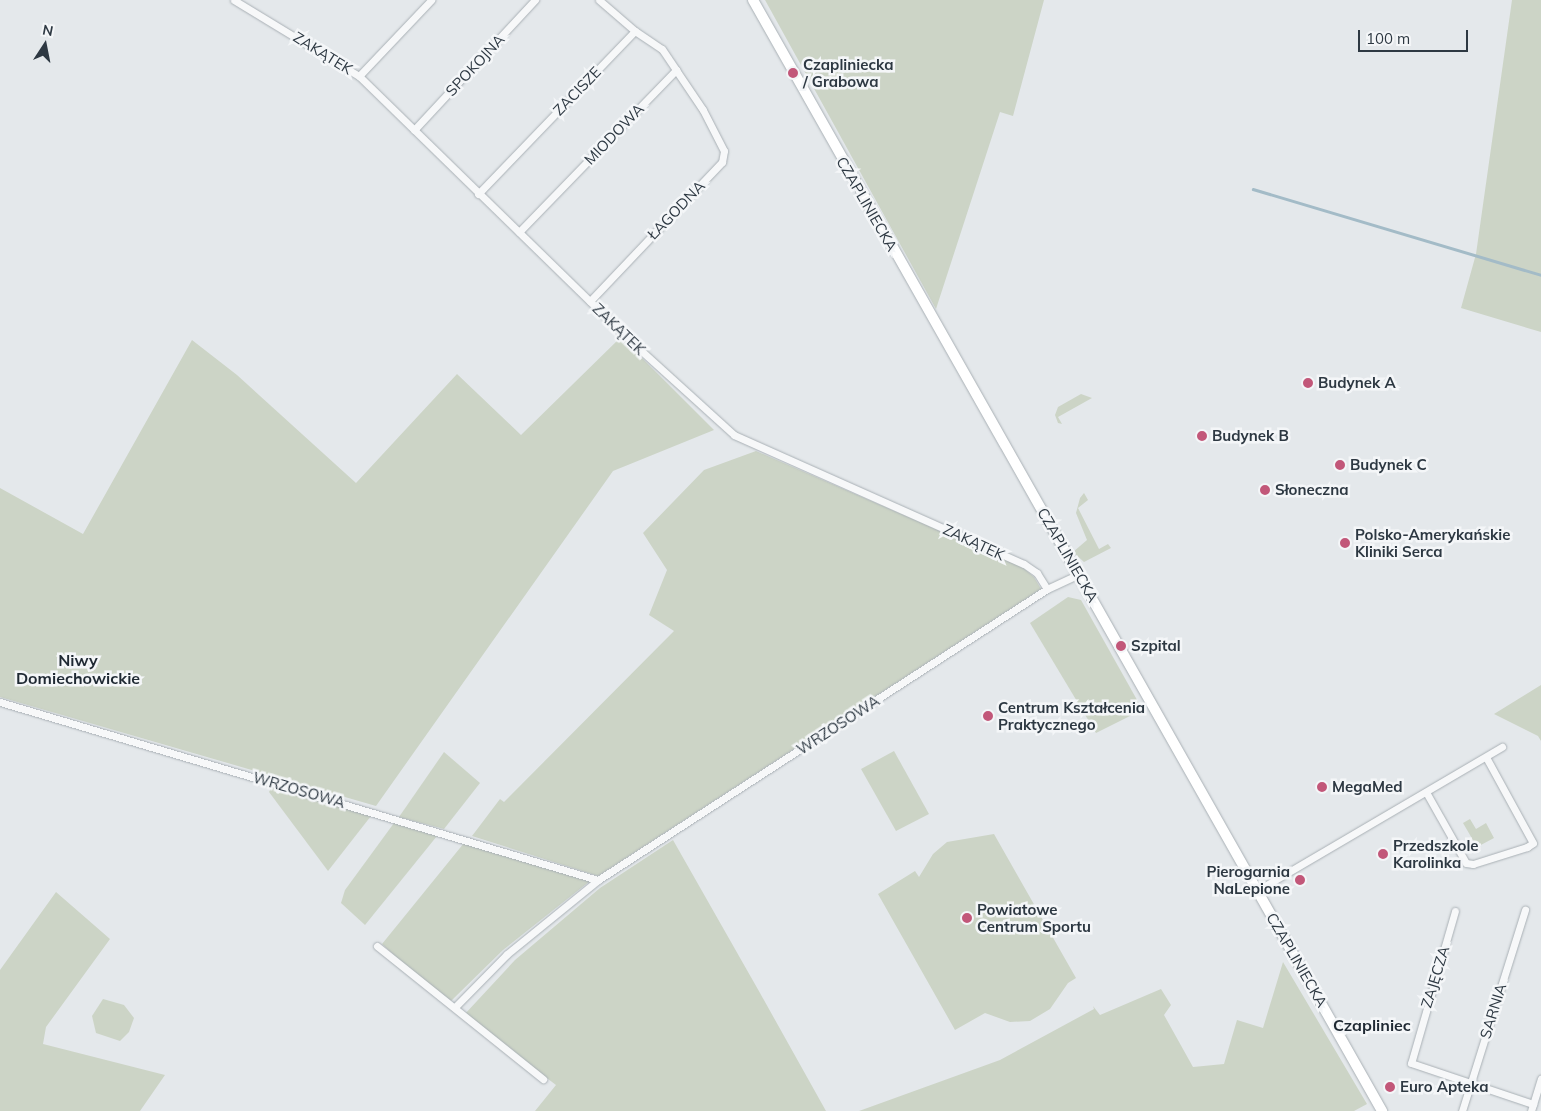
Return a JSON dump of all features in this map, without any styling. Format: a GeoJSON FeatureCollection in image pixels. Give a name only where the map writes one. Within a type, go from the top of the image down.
{"type":"FeatureCollection","features":[{"type":"Feature","properties":{"kind":"main road","name":"CZAPLINIECKA"},"geometry":{"type":"LineString","coordinates":[[753,0],[1080,574],[1382,1111]]}},
{"type":"Feature","properties":{"kind":"street","name":"ZAKĄTEK"},"geometry":{"type":"LineString","coordinates":[[234,0],[359,76],[478,194],[688,395],[734,435],[1024,564],[1037,573],[1047,589]]}},
{"type":"Feature","properties":{"kind":"street"},"geometry":{"type":"LineString","coordinates":[[359,76],[431,0]]}},
{"type":"Feature","properties":{"kind":"street","name":"SPOKOJNA"},"geometry":{"type":"LineString","coordinates":[[414,130],[536,0]]}},
{"type":"Feature","properties":{"kind":"street"},"geometry":{"type":"LineString","coordinates":[[599,0],[635,31],[662,49],[676,70]]}},
{"type":"Feature","properties":{"kind":"street","name":"ZACISZE"},"geometry":{"type":"LineString","coordinates":[[478,194],[635,31]]}},
{"type":"Feature","properties":{"kind":"street","name":"ŁAGODNA"},"geometry":{"type":"LineString","coordinates":[[590,301],[722,162],[724,150],[703,110],[676,70]]}},
{"type":"Feature","properties":{"kind":"street","name":"MIODOWA"},"geometry":{"type":"LineString","coordinates":[[519,232],[676,70]]}},
{"type":"Feature","properties":{"kind":"street","name":"WRZOSOWA"},"geometry":{"type":"LineString","coordinates":[[455,1008],[507,954],[598,880],[1047,589],[1080,574]]}},
{"type":"Feature","properties":{"kind":"street","name":"WRZOSOWA"},"geometry":{"type":"LineString","coordinates":[[0,702],[598,880]]}},
{"type":"Feature","properties":{"kind":"street"},"geometry":{"type":"LineString","coordinates":[[1258,890],[1502,747]]}},
{"type":"Feature","properties":{"kind":"street"},"geometry":{"type":"LineString","coordinates":[[1426,792],[1466,863],[1473,864],[1527,847],[1533,843],[1486,757]]}},
{"type":"Feature","properties":{"kind":"street","name":"SARNIA"},"geometry":{"type":"LineString","coordinates":[[1462,1111],[1524,910]]}},
{"type":"Feature","properties":{"kind":"street","name":"ZAJĘCZA"},"geometry":{"type":"LineString","coordinates":[[1455,911],[1410,1057],[1414,1066],[1532,1108]]}},
{"type":"Feature","properties":{"kind":"street"},"geometry":{"type":"LineString","coordinates":[[377,946],[543,1078]]}},
{"type":"Feature","properties":{"kind":"street"},"geometry":{"type":"LineString","coordinates":[[1532,1108],[1541,1078]]}},
{"type":"Feature","properties":{"kind":"shaded area"},"geometry":{"type":"Polygon","coordinates":[[[765,0],[1044,0],[1013,116],[1000,112],[936,309],[765,0]]]}},
{"type":"Feature","properties":{"kind":"shaded area"},"geometry":{"type":"Polygon","coordinates":[[[1512,0],[1541,0],[1541,332],[1461,308],[1476,254],[1512,0]]]}},
{"type":"Feature","properties":{"kind":"shaded area"},"geometry":{"type":"Polygon","coordinates":[[[621,337],[714,430],[613,471],[376,806],[0,697],[0,488],[83,534],[192,340],[237,375],[356,483],[457,374],[521,435],[621,337]]]}},
{"type":"Feature","properties":{"kind":"shaded area"},"geometry":{"type":"Polygon","coordinates":[[[1081,394],[1092,398],[1058,417],[1062,424],[1058,423],[1055,415],[1058,407],[1081,394]]]}},
{"type":"Feature","properties":{"kind":"shaded area"},"geometry":{"type":"Polygon","coordinates":[[[756,451],[1021,566],[1034,577],[1041,589],[598,876],[472,836],[500,799],[504,802],[674,631],[649,615],[667,570],[643,533],[704,470],[756,451]]]}},
{"type":"Feature","properties":{"kind":"shaded area"},"geometry":{"type":"Polygon","coordinates":[[[1084,493],[1088,500],[1078,508],[1099,549],[1108,544],[1111,548],[1084,562],[1073,552],[1087,540],[1076,513],[1080,498],[1084,493]]]}},
{"type":"Feature","properties":{"kind":"shaded area"},"geometry":{"type":"Polygon","coordinates":[[[1068,597],[1081,600],[1141,707],[1140,711],[1096,733],[1030,623],[1068,597]]]}},
{"type":"Feature","properties":{"kind":"shaded area"},"geometry":{"type":"Polygon","coordinates":[[[1541,685],[1541,741],[1538,736],[1494,714],[1541,685]]]}},
{"type":"Feature","properties":{"kind":"shaded area"},"geometry":{"type":"Polygon","coordinates":[[[894,751],[929,814],[896,831],[861,769],[894,751]]]}},
{"type":"Feature","properties":{"kind":"shaded area"},"geometry":{"type":"Polygon","coordinates":[[[444,752],[480,783],[444,829],[399,817],[444,752]]]}},
{"type":"Feature","properties":{"kind":"shaded area"},"geometry":{"type":"Polygon","coordinates":[[[273,784],[371,816],[328,871],[269,792],[273,784]]]}},
{"type":"Feature","properties":{"kind":"shaded area"},"geometry":{"type":"Polygon","coordinates":[[[1470,819],[1476,829],[1486,823],[1494,838],[1477,847],[1463,823],[1470,819]]]}},
{"type":"Feature","properties":{"kind":"shaded area"},"geometry":{"type":"Polygon","coordinates":[[[394,823],[437,836],[365,925],[341,903],[345,890],[394,823]]]}},
{"type":"Feature","properties":{"kind":"shaded area","name":"Powiatowe Centrum Sportu"},"geometry":{"type":"Polygon","coordinates":[[[994,834],[1076,978],[1068,983],[1050,1009],[1030,1021],[1010,1022],[985,1013],[955,1030],[878,894],[915,871],[919,877],[933,854],[947,842],[994,834]]]}},
{"type":"Feature","properties":{"kind":"shaded area"},"geometry":{"type":"Polygon","coordinates":[[[673,840],[826,1111],[535,1111],[556,1085],[464,1015],[515,960],[600,888],[673,840]]]}},
{"type":"Feature","properties":{"kind":"shaded area"},"geometry":{"type":"Polygon","coordinates":[[[464,843],[590,881],[503,950],[451,1001],[416,976],[382,944],[464,843]]]}},
{"type":"Feature","properties":{"kind":"shaded area"},"geometry":{"type":"Polygon","coordinates":[[[56,892],[110,939],[46,1027],[43,1044],[165,1075],[140,1111],[0,1111],[0,970],[56,892]]]}},
{"type":"Feature","properties":{"kind":"shaded area"},"geometry":{"type":"Polygon","coordinates":[[[1283,962],[1367,1104],[1354,1111],[859,1111],[1000,1060],[1094,1009],[1093,1006],[1100,1015],[1161,989],[1171,1005],[1164,1015],[1193,1067],[1224,1064],[1237,1020],[1263,1028],[1283,962]]]}},
{"type":"Feature","properties":{"kind":"shaded area"},"geometry":{"type":"Polygon","coordinates":[[[103,999],[124,1005],[134,1018],[129,1032],[120,1041],[96,1033],[92,1016],[103,999]]]}},
{"type":"Feature","properties":{"kind":"waterway"},"geometry":{"type":"LineString","coordinates":[[1253,189],[1541,275]]}},
{"type":"Feature","properties":{"kind":"place","name":"Czapliniecka / Grabowa"},"geometry":{"type":"Point","coordinates":[793,73]}},
{"type":"Feature","properties":{"kind":"place","name":"Budynek A"},"geometry":{"type":"Point","coordinates":[1308,383]}},
{"type":"Feature","properties":{"kind":"place","name":"Budynek B"},"geometry":{"type":"Point","coordinates":[1202,436]}},
{"type":"Feature","properties":{"kind":"place","name":"Budynek C"},"geometry":{"type":"Point","coordinates":[1340,465]}},
{"type":"Feature","properties":{"kind":"place","name":"Słoneczna"},"geometry":{"type":"Point","coordinates":[1265,490]}},
{"type":"Feature","properties":{"kind":"place","name":"Polsko-Amerykańskie Kliniki Serca"},"geometry":{"type":"Point","coordinates":[1345,543]}},
{"type":"Feature","properties":{"kind":"place","name":"Szpital"},"geometry":{"type":"Point","coordinates":[1121,646]}},
{"type":"Feature","properties":{"kind":"place","name":"Centrum Kształcenia Praktycznego"},"geometry":{"type":"Point","coordinates":[988,716]}},
{"type":"Feature","properties":{"kind":"place","name":"MegaMed"},"geometry":{"type":"Point","coordinates":[1322,787]}},
{"type":"Feature","properties":{"kind":"place","name":"Przedszkole Karolinka"},"geometry":{"type":"Point","coordinates":[1383,854]}},
{"type":"Feature","properties":{"kind":"place","name":"Pierogarnia NaLepione"},"geometry":{"type":"Point","coordinates":[1300,880]}},
{"type":"Feature","properties":{"kind":"place","name":"Powiatowe Centrum Sportu"},"geometry":{"type":"Point","coordinates":[967,918]}},
{"type":"Feature","properties":{"kind":"place","name":"Euro Apteka"},"geometry":{"type":"Point","coordinates":[1390,1087]}},
{"type":"Feature","properties":{"kind":"district","name":"Niwy Domiechowickie"},"geometry":{"type":"Point","coordinates":[78,669]}},
{"type":"Feature","properties":{"kind":"district","name":"Czapliniec"},"geometry":{"type":"Point","coordinates":[1372,1025]}}]}
